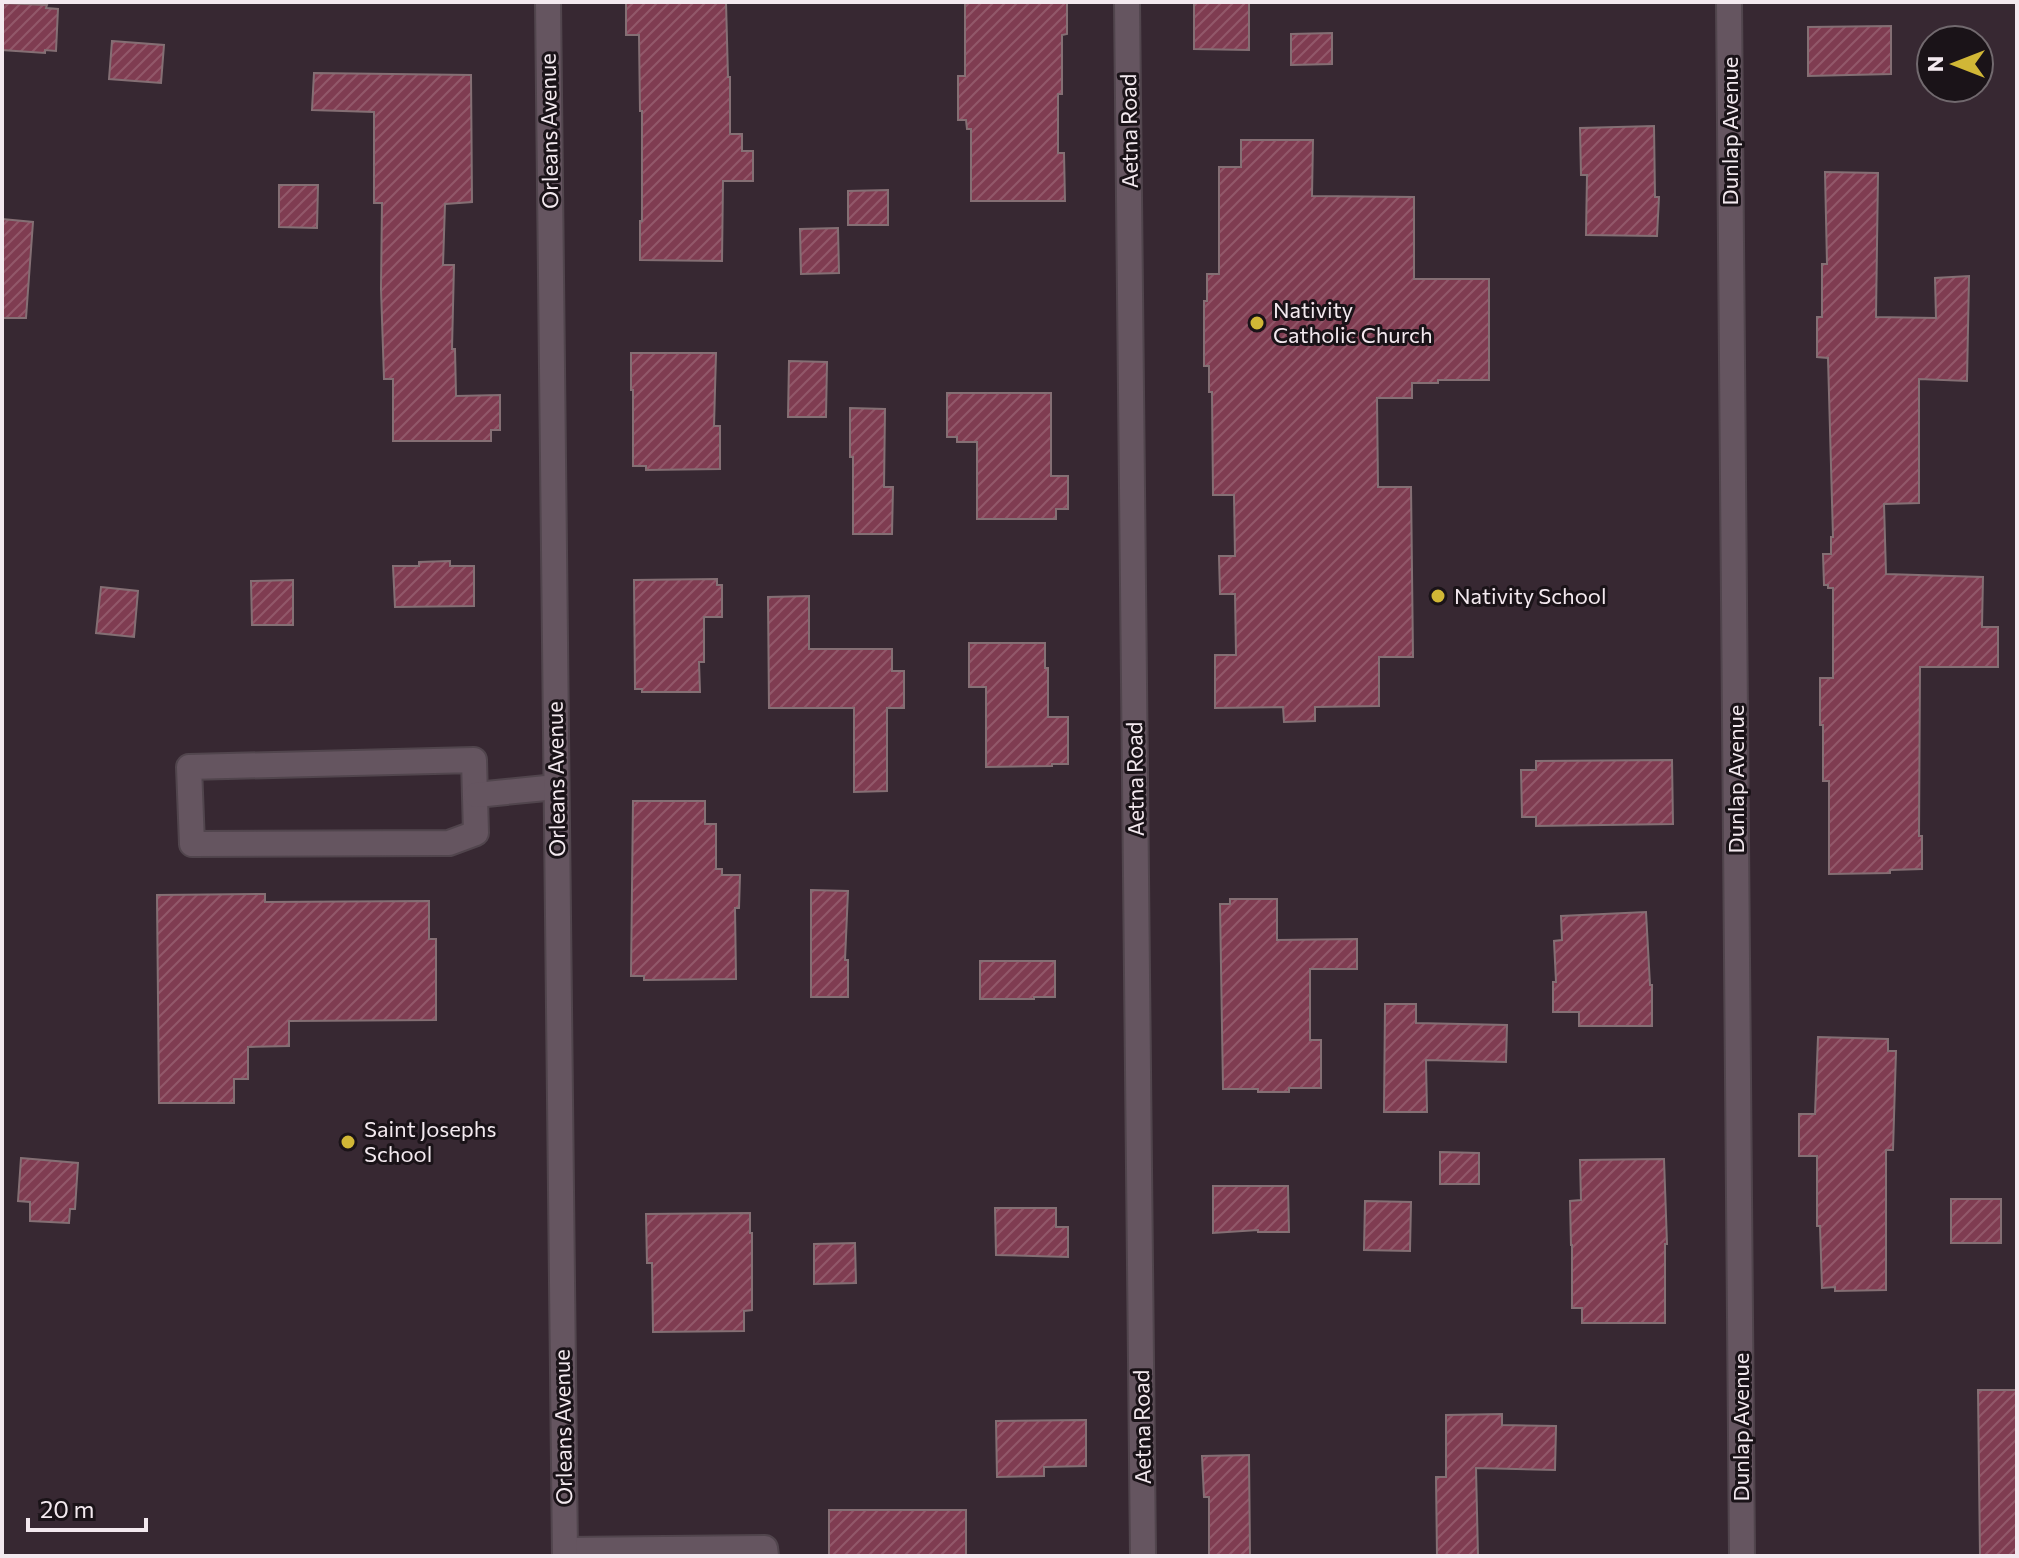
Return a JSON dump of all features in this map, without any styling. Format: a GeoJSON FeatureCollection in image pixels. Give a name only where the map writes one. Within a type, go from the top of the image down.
{"type":"FeatureCollection","features":[{"type":"Feature","properties":{"kind":"street","name":"Orleans Avenue"},"geometry":{"type":"LineString","coordinates":[[548,2],[565,1553]]}},
{"type":"Feature","properties":{"kind":"street","name":"Aetna Road"},"geometry":{"type":"LineString","coordinates":[[1127,2],[1143,1556]]}},
{"type":"Feature","properties":{"kind":"street","name":"Dunlap Avenue"},"geometry":{"type":"LineString","coordinates":[[1729,2],[1742,1556]]}},
{"type":"Feature","properties":{"kind":"street"},"geometry":{"type":"LineString","coordinates":[[474,760],[476,795],[476,833],[449,843],[192,844],[189,767],[474,760]]}},
{"type":"Feature","properties":{"kind":"street"},"geometry":{"type":"LineString","coordinates":[[476,795],[556,787]]}},
{"type":"Feature","properties":{"kind":"street"},"geometry":{"type":"LineString","coordinates":[[565,1553],[765,1548],[766,1556]]}},
{"type":"Feature","properties":{"kind":"building"},"geometry":{"type":"Polygon","coordinates":[[[626,2],[726,2],[730,134],[742,134],[742,151],[753,151],[753,181],[723,181],[722,261],[640,260],[642,111],[639,35],[626,35],[626,2]]]}},
{"type":"Feature","properties":{"kind":"building"},"geometry":{"type":"Polygon","coordinates":[[[965,2],[1067,2],[1067,34],[1062,35],[1062,94],[1058,94],[1058,153],[1064,153],[1065,201],[971,201],[971,129],[967,129],[966,120],[958,120],[958,76],[965,76],[965,2]]]}},
{"type":"Feature","properties":{"kind":"building"},"geometry":{"type":"Polygon","coordinates":[[[1194,2],[1249,2],[1249,50],[1194,49],[1194,2]]]}},
{"type":"Feature","properties":{"kind":"building"},"geometry":{"type":"Polygon","coordinates":[[[2,3],[47,5],[46,8],[58,9],[56,51],[2,50],[2,3]]]}},
{"type":"Feature","properties":{"kind":"building"},"geometry":{"type":"Polygon","coordinates":[[[1891,26],[1891,74],[1808,76],[1808,27],[1891,26]]]}},
{"type":"Feature","properties":{"kind":"building"},"geometry":{"type":"Polygon","coordinates":[[[1332,33],[1332,64],[1291,65],[1291,34],[1332,33]]]}},
{"type":"Feature","properties":{"kind":"building"},"geometry":{"type":"Polygon","coordinates":[[[112,41],[164,45],[161,83],[109,79],[112,41]]]}},
{"type":"Feature","properties":{"kind":"building"},"geometry":{"type":"Polygon","coordinates":[[[314,73],[471,75],[472,202],[445,204],[443,265],[454,265],[452,349],[455,349],[456,396],[500,395],[500,430],[491,430],[491,441],[393,441],[393,379],[384,379],[382,203],[374,203],[374,112],[312,110],[314,73]]]}},
{"type":"Feature","properties":{"kind":"building"},"geometry":{"type":"Polygon","coordinates":[[[1654,126],[1655,197],[1659,197],[1657,236],[1586,235],[1587,175],[1581,175],[1580,128],[1654,126]]]}},
{"type":"Feature","properties":{"kind":"building"},"geometry":{"type":"Polygon","coordinates":[[[1241,140],[1313,140],[1312,196],[1414,197],[1414,279],[1489,279],[1489,380],[1412,383],[1412,398],[1377,398],[1378,487],[1411,487],[1413,657],[1379,657],[1379,706],[1315,707],[1315,721],[1284,722],[1283,707],[1215,708],[1215,655],[1236,655],[1235,594],[1220,594],[1219,556],[1235,556],[1234,495],[1213,495],[1212,392],[1209,392],[1209,366],[1204,366],[1204,301],[1207,301],[1207,274],[1219,274],[1219,167],[1241,167],[1241,140]]]}},
{"type":"Feature","properties":{"kind":"building"},"geometry":{"type":"Polygon","coordinates":[[[1825,172],[1878,173],[1876,317],[1936,318],[1935,278],[1969,276],[1967,381],[1919,379],[1919,503],[1884,504],[1886,574],[1983,577],[1982,627],[1998,627],[1998,667],[1920,667],[1919,836],[1922,836],[1922,869],[1890,870],[1890,873],[1829,874],[1829,781],[1823,781],[1820,678],[1833,678],[1833,588],[1824,585],[1823,554],[1831,554],[1833,537],[1828,358],[1817,357],[1817,317],[1822,317],[1822,264],[1827,264],[1825,172]]]}},
{"type":"Feature","properties":{"kind":"building"},"geometry":{"type":"Polygon","coordinates":[[[279,185],[318,185],[317,228],[279,227],[279,185]]]}},
{"type":"Feature","properties":{"kind":"building"},"geometry":{"type":"Polygon","coordinates":[[[888,190],[888,225],[848,225],[848,191],[888,190]]]}},
{"type":"Feature","properties":{"kind":"building"},"geometry":{"type":"Polygon","coordinates":[[[2,219],[33,222],[26,318],[2,318],[2,219]]]}},
{"type":"Feature","properties":{"kind":"building"},"geometry":{"type":"Polygon","coordinates":[[[838,228],[839,273],[801,274],[800,229],[838,228]]]}},
{"type":"Feature","properties":{"kind":"building"},"geometry":{"type":"Polygon","coordinates":[[[631,353],[716,353],[714,426],[720,426],[720,469],[646,470],[646,466],[633,466],[631,353]]]}},
{"type":"Feature","properties":{"kind":"building"},"geometry":{"type":"Polygon","coordinates":[[[789,361],[827,362],[826,417],[788,417],[789,361]]]}},
{"type":"Feature","properties":{"kind":"building"},"geometry":{"type":"Polygon","coordinates":[[[947,393],[1051,393],[1051,476],[1068,476],[1068,509],[1056,509],[1056,519],[977,519],[977,442],[957,442],[957,437],[947,437],[947,393]]]}},
{"type":"Feature","properties":{"kind":"building"},"geometry":{"type":"Polygon","coordinates":[[[850,408],[885,409],[884,487],[893,487],[892,534],[853,534],[850,408]]]}},
{"type":"Feature","properties":{"kind":"building"},"geometry":{"type":"Polygon","coordinates":[[[450,561],[450,566],[474,566],[474,606],[395,607],[393,566],[450,561]]]}},
{"type":"Feature","properties":{"kind":"building"},"geometry":{"type":"Polygon","coordinates":[[[717,579],[717,585],[722,585],[722,617],[704,617],[704,662],[699,662],[700,692],[642,692],[642,689],[635,689],[634,580],[717,579]]]}},
{"type":"Feature","properties":{"kind":"building"},"geometry":{"type":"Polygon","coordinates":[[[293,580],[293,625],[252,625],[251,581],[293,580]]]}},
{"type":"Feature","properties":{"kind":"building"},"geometry":{"type":"Polygon","coordinates":[[[101,587],[138,591],[134,637],[96,633],[101,587]]]}},
{"type":"Feature","properties":{"kind":"building"},"geometry":{"type":"Polygon","coordinates":[[[809,596],[809,649],[892,649],[892,671],[904,671],[904,708],[887,708],[887,791],[854,792],[854,708],[769,708],[768,597],[809,596]]]}},
{"type":"Feature","properties":{"kind":"building"},"geometry":{"type":"Polygon","coordinates":[[[969,643],[1045,643],[1048,717],[1068,717],[1068,764],[986,767],[986,687],[969,687],[969,643]]]}},
{"type":"Feature","properties":{"kind":"building"},"geometry":{"type":"Polygon","coordinates":[[[1672,760],[1673,824],[1536,826],[1536,817],[1522,817],[1521,770],[1536,770],[1536,761],[1672,760]]]}},
{"type":"Feature","properties":{"kind":"building"},"geometry":{"type":"Polygon","coordinates":[[[633,801],[705,801],[705,824],[716,824],[716,869],[722,869],[722,875],[740,875],[739,908],[735,908],[736,979],[644,980],[644,976],[631,976],[633,801]]]}},
{"type":"Feature","properties":{"kind":"building"},"geometry":{"type":"Polygon","coordinates":[[[811,890],[848,891],[845,960],[848,960],[848,997],[811,997],[811,890]]]}},
{"type":"Feature","properties":{"kind":"building"},"geometry":{"type":"Polygon","coordinates":[[[265,894],[265,902],[429,901],[429,939],[436,939],[436,1020],[289,1021],[289,1046],[248,1047],[248,1079],[234,1079],[234,1103],[159,1103],[157,895],[265,894]]]}},
{"type":"Feature","properties":{"kind":"building"},"geometry":{"type":"Polygon","coordinates":[[[1230,899],[1277,899],[1277,940],[1357,939],[1357,969],[1310,969],[1310,1040],[1321,1040],[1321,1088],[1289,1088],[1289,1092],[1223,1089],[1220,904],[1230,904],[1230,899]]]}},
{"type":"Feature","properties":{"kind":"building"},"geometry":{"type":"Polygon","coordinates":[[[1646,912],[1652,1026],[1579,1026],[1579,1012],[1553,1012],[1553,982],[1556,982],[1554,941],[1562,940],[1561,916],[1646,912]]]}},
{"type":"Feature","properties":{"kind":"building"},"geometry":{"type":"Polygon","coordinates":[[[980,961],[1055,961],[1055,997],[980,999],[980,961]]]}},
{"type":"Feature","properties":{"kind":"building"},"geometry":{"type":"Polygon","coordinates":[[[1385,1004],[1416,1004],[1416,1023],[1507,1025],[1506,1062],[1426,1060],[1427,1112],[1384,1112],[1385,1004]]]}},
{"type":"Feature","properties":{"kind":"building"},"geometry":{"type":"Polygon","coordinates":[[[1818,1037],[1888,1039],[1888,1051],[1896,1051],[1893,1150],[1886,1150],[1886,1290],[1835,1291],[1835,1287],[1822,1288],[1820,1226],[1817,1226],[1817,1156],[1799,1156],[1799,1114],[1815,1114],[1818,1037]]]}},
{"type":"Feature","properties":{"kind":"building"},"geometry":{"type":"Polygon","coordinates":[[[1440,1152],[1479,1153],[1479,1184],[1440,1184],[1440,1152]]]}},
{"type":"Feature","properties":{"kind":"building"},"geometry":{"type":"Polygon","coordinates":[[[21,1158],[78,1163],[75,1209],[70,1209],[69,1223],[30,1221],[30,1202],[18,1201],[21,1158]]]}},
{"type":"Feature","properties":{"kind":"building"},"geometry":{"type":"Polygon","coordinates":[[[1664,1159],[1667,1244],[1665,1323],[1582,1323],[1582,1308],[1572,1308],[1570,1201],[1581,1200],[1580,1160],[1664,1159]]]}},
{"type":"Feature","properties":{"kind":"building"},"geometry":{"type":"Polygon","coordinates":[[[1213,1186],[1288,1186],[1289,1232],[1258,1230],[1213,1233],[1213,1186]]]}},
{"type":"Feature","properties":{"kind":"building"},"geometry":{"type":"Polygon","coordinates":[[[1951,1199],[2001,1199],[2001,1243],[1951,1243],[1951,1199]]]}},
{"type":"Feature","properties":{"kind":"building"},"geometry":{"type":"Polygon","coordinates":[[[1365,1201],[1411,1202],[1410,1251],[1364,1250],[1365,1201]]]}},
{"type":"Feature","properties":{"kind":"building"},"geometry":{"type":"Polygon","coordinates":[[[995,1208],[1056,1208],[1056,1227],[1068,1227],[1068,1257],[996,1255],[995,1208]]]}},
{"type":"Feature","properties":{"kind":"building"},"geometry":{"type":"Polygon","coordinates":[[[750,1213],[752,1310],[744,1311],[744,1331],[653,1332],[652,1263],[647,1263],[646,1214],[750,1213]]]}},
{"type":"Feature","properties":{"kind":"building"},"geometry":{"type":"Polygon","coordinates":[[[855,1243],[856,1283],[814,1284],[814,1244],[855,1243]]]}},
{"type":"Feature","properties":{"kind":"building"},"geometry":{"type":"Polygon","coordinates":[[[1978,1390],[2017,1390],[2017,1556],[1980,1556],[1978,1390]]]}},
{"type":"Feature","properties":{"kind":"building"},"geometry":{"type":"Polygon","coordinates":[[[1502,1414],[1502,1425],[1556,1426],[1555,1470],[1476,1468],[1478,1556],[1437,1556],[1436,1477],[1446,1477],[1446,1415],[1502,1414]]]}},
{"type":"Feature","properties":{"kind":"building"},"geometry":{"type":"Polygon","coordinates":[[[1086,1420],[1086,1466],[1044,1467],[1044,1476],[997,1477],[996,1421],[1086,1420]]]}},
{"type":"Feature","properties":{"kind":"building"},"geometry":{"type":"Polygon","coordinates":[[[1249,1455],[1250,1556],[1209,1556],[1209,1497],[1204,1497],[1202,1456],[1249,1455]]]}},
{"type":"Feature","properties":{"kind":"building"},"geometry":{"type":"Polygon","coordinates":[[[829,1510],[966,1510],[966,1556],[829,1556],[829,1510]]]}},
{"type":"Feature","properties":{"kind":"place","name":"Nativity Catholic Church"},"geometry":{"type":"Point","coordinates":[1257,323]}},
{"type":"Feature","properties":{"kind":"place","name":"Nativity School"},"geometry":{"type":"Point","coordinates":[1438,596]}},
{"type":"Feature","properties":{"kind":"place","name":"Saint Josephs School"},"geometry":{"type":"Point","coordinates":[348,1142]}}]}
